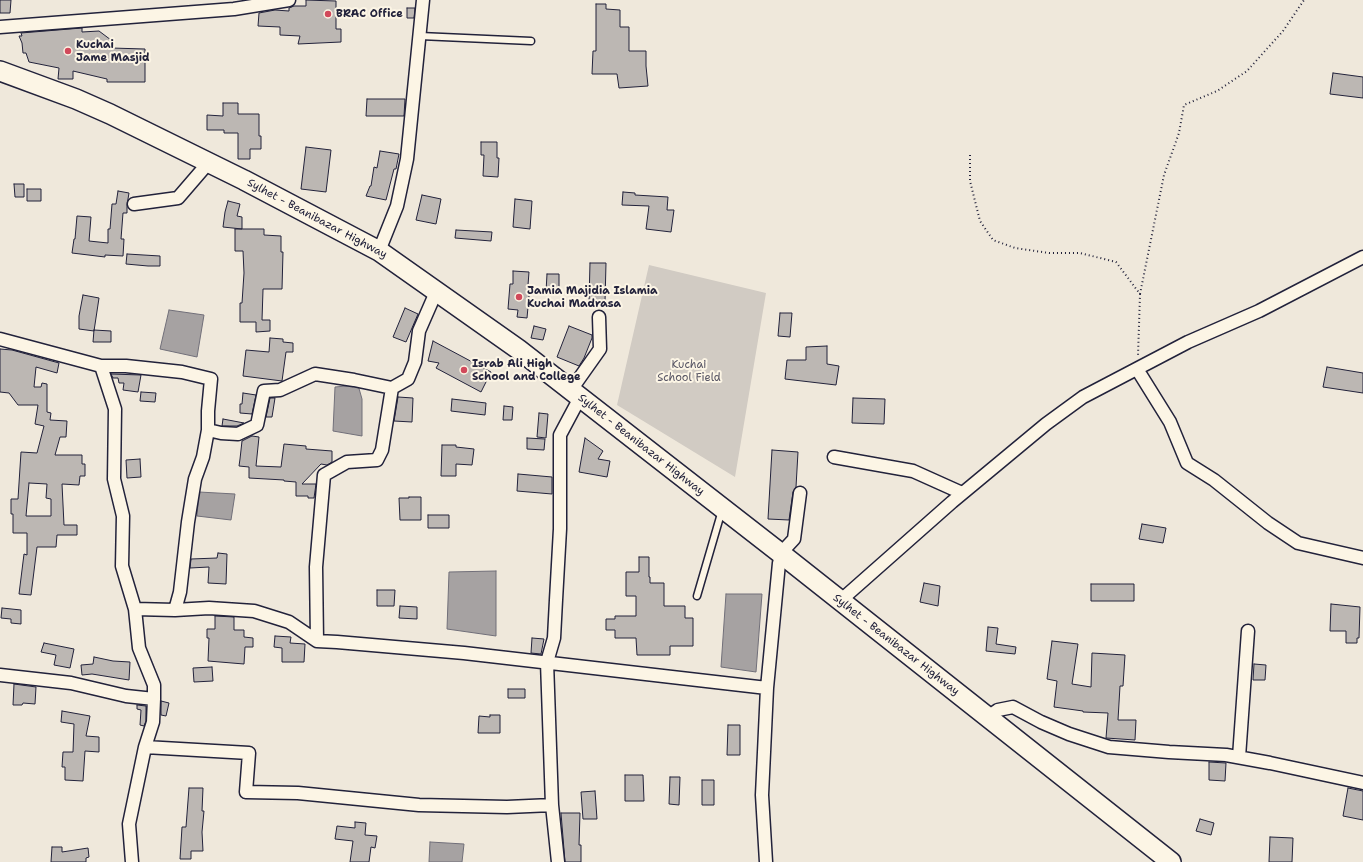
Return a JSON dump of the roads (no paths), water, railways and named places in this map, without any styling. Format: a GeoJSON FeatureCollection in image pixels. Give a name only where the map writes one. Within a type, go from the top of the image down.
{"type":"FeatureCollection","features":[{"type":"Feature","properties":{"kind":"main road","name":"Sylhet - Beanibazar Highway"},"geometry":{"type":"LineString","coordinates":[[0,71],[110,114],[244,180],[379,251],[518,349],[573,397],[720,517],[840,600],[1171,862]]}},
{"type":"Feature","properties":{"kind":"main road","name":"Sylhet - Beanibazar Highway"},"geometry":{"type":"LineString","coordinates":[[0,80],[107,122],[203,169],[375,258],[573,397],[780,558],[1158,862]]}},
{"type":"Feature","properties":{"kind":"street"},"geometry":{"type":"LineString","coordinates":[[0,26],[234,9],[289,0]]}},
{"type":"Feature","properties":{"kind":"street"},"geometry":{"type":"LineString","coordinates":[[379,251],[397,206],[407,159],[423,0]]}},
{"type":"Feature","properties":{"kind":"street"},"geometry":{"type":"LineString","coordinates":[[134,204],[178,198],[203,169]]}},
{"type":"Feature","properties":{"kind":"street"},"geometry":{"type":"LineString","coordinates":[[840,600],[962,493],[1046,424],[1083,397],[1188,342],[1259,311],[1363,257]]}},
{"type":"Feature","properties":{"kind":"street"},"geometry":{"type":"LineString","coordinates":[[208,430],[221,433],[238,434],[257,426],[264,391],[280,390],[315,374],[392,388],[408,379],[415,362],[419,331],[433,299]]}},
{"type":"Feature","properties":{"kind":"street"},"geometry":{"type":"LineString","coordinates":[[558,862],[552,805],[547,662],[554,638],[560,529],[560,435],[573,397],[600,349],[599,317]]}},
{"type":"Feature","properties":{"kind":"street"},"geometry":{"type":"LineString","coordinates":[[0,339],[101,366],[126,366],[182,372],[211,379],[208,430],[195,479],[188,522],[180,592],[175,610]]}},
{"type":"Feature","properties":{"kind":"street"},"geometry":{"type":"LineString","coordinates":[[101,366],[115,409],[114,479],[123,516],[122,566],[135,609],[139,648],[154,685],[153,722],[145,747],[129,824],[132,862]]}},
{"type":"Feature","properties":{"kind":"street"},"geometry":{"type":"LineString","coordinates":[[1137,369],[1170,422],[1187,463],[1214,480],[1268,524],[1298,543],[1363,558]]}},
{"type":"Feature","properties":{"kind":"street"},"geometry":{"type":"LineString","coordinates":[[317,641],[316,567],[324,475],[347,462],[377,460],[382,450],[392,388]]}},
{"type":"Feature","properties":{"kind":"street"},"geometry":{"type":"LineString","coordinates":[[834,457],[913,471],[962,493]]}},
{"type":"Feature","properties":{"kind":"street"},"geometry":{"type":"LineString","coordinates":[[766,862],[762,795],[767,688],[780,558],[794,539],[800,493]]}},
{"type":"Feature","properties":{"kind":"street"},"geometry":{"type":"LineString","coordinates":[[135,609],[175,610],[209,608],[254,611],[289,622],[317,641],[464,653],[767,688]]}},
{"type":"Feature","properties":{"kind":"street"},"geometry":{"type":"LineString","coordinates":[[1239,757],[1248,631]]}},
{"type":"Feature","properties":{"kind":"street"},"geometry":{"type":"LineString","coordinates":[[0,675],[71,683],[126,696],[154,700]]}},
{"type":"Feature","properties":{"kind":"street"},"geometry":{"type":"LineString","coordinates":[[988,717],[998,710],[1013,707],[1041,722],[1069,734],[1109,746],[1169,752],[1226,755],[1363,783]]}},
{"type":"Feature","properties":{"kind":"street"},"geometry":{"type":"LineString","coordinates":[[145,747],[249,753],[246,792],[298,793],[419,805],[507,807],[552,805]]}},
{"type":"Feature","properties":{"kind":"lane"},"geometry":{"type":"LineString","coordinates":[[420,36],[531,41]]}},
{"type":"Feature","properties":{"kind":"lane"},"geometry":{"type":"LineString","coordinates":[[697,596],[720,517]]}},
{"type":"Feature","properties":{"kind":"place","name":"BRAC Office"},"geometry":{"type":"Point","coordinates":[328,14]}},
{"type":"Feature","properties":{"kind":"place","name":"Kuchai Jame Masjid"},"geometry":{"type":"Point","coordinates":[68,51]}},
{"type":"Feature","properties":{"kind":"place","name":"Jamia Majidia Islamia Kuchai Madrasa"},"geometry":{"type":"Point","coordinates":[519,297]}},
{"type":"Feature","properties":{"kind":"place","name":"Israb Ali High School and College"},"geometry":{"type":"Point","coordinates":[464,370]}},
{"type":"Feature","properties":{"kind":"park label","name":"Kuchai School Field"},"geometry":{"type":"Point","coordinates":[689,371]}}]}
